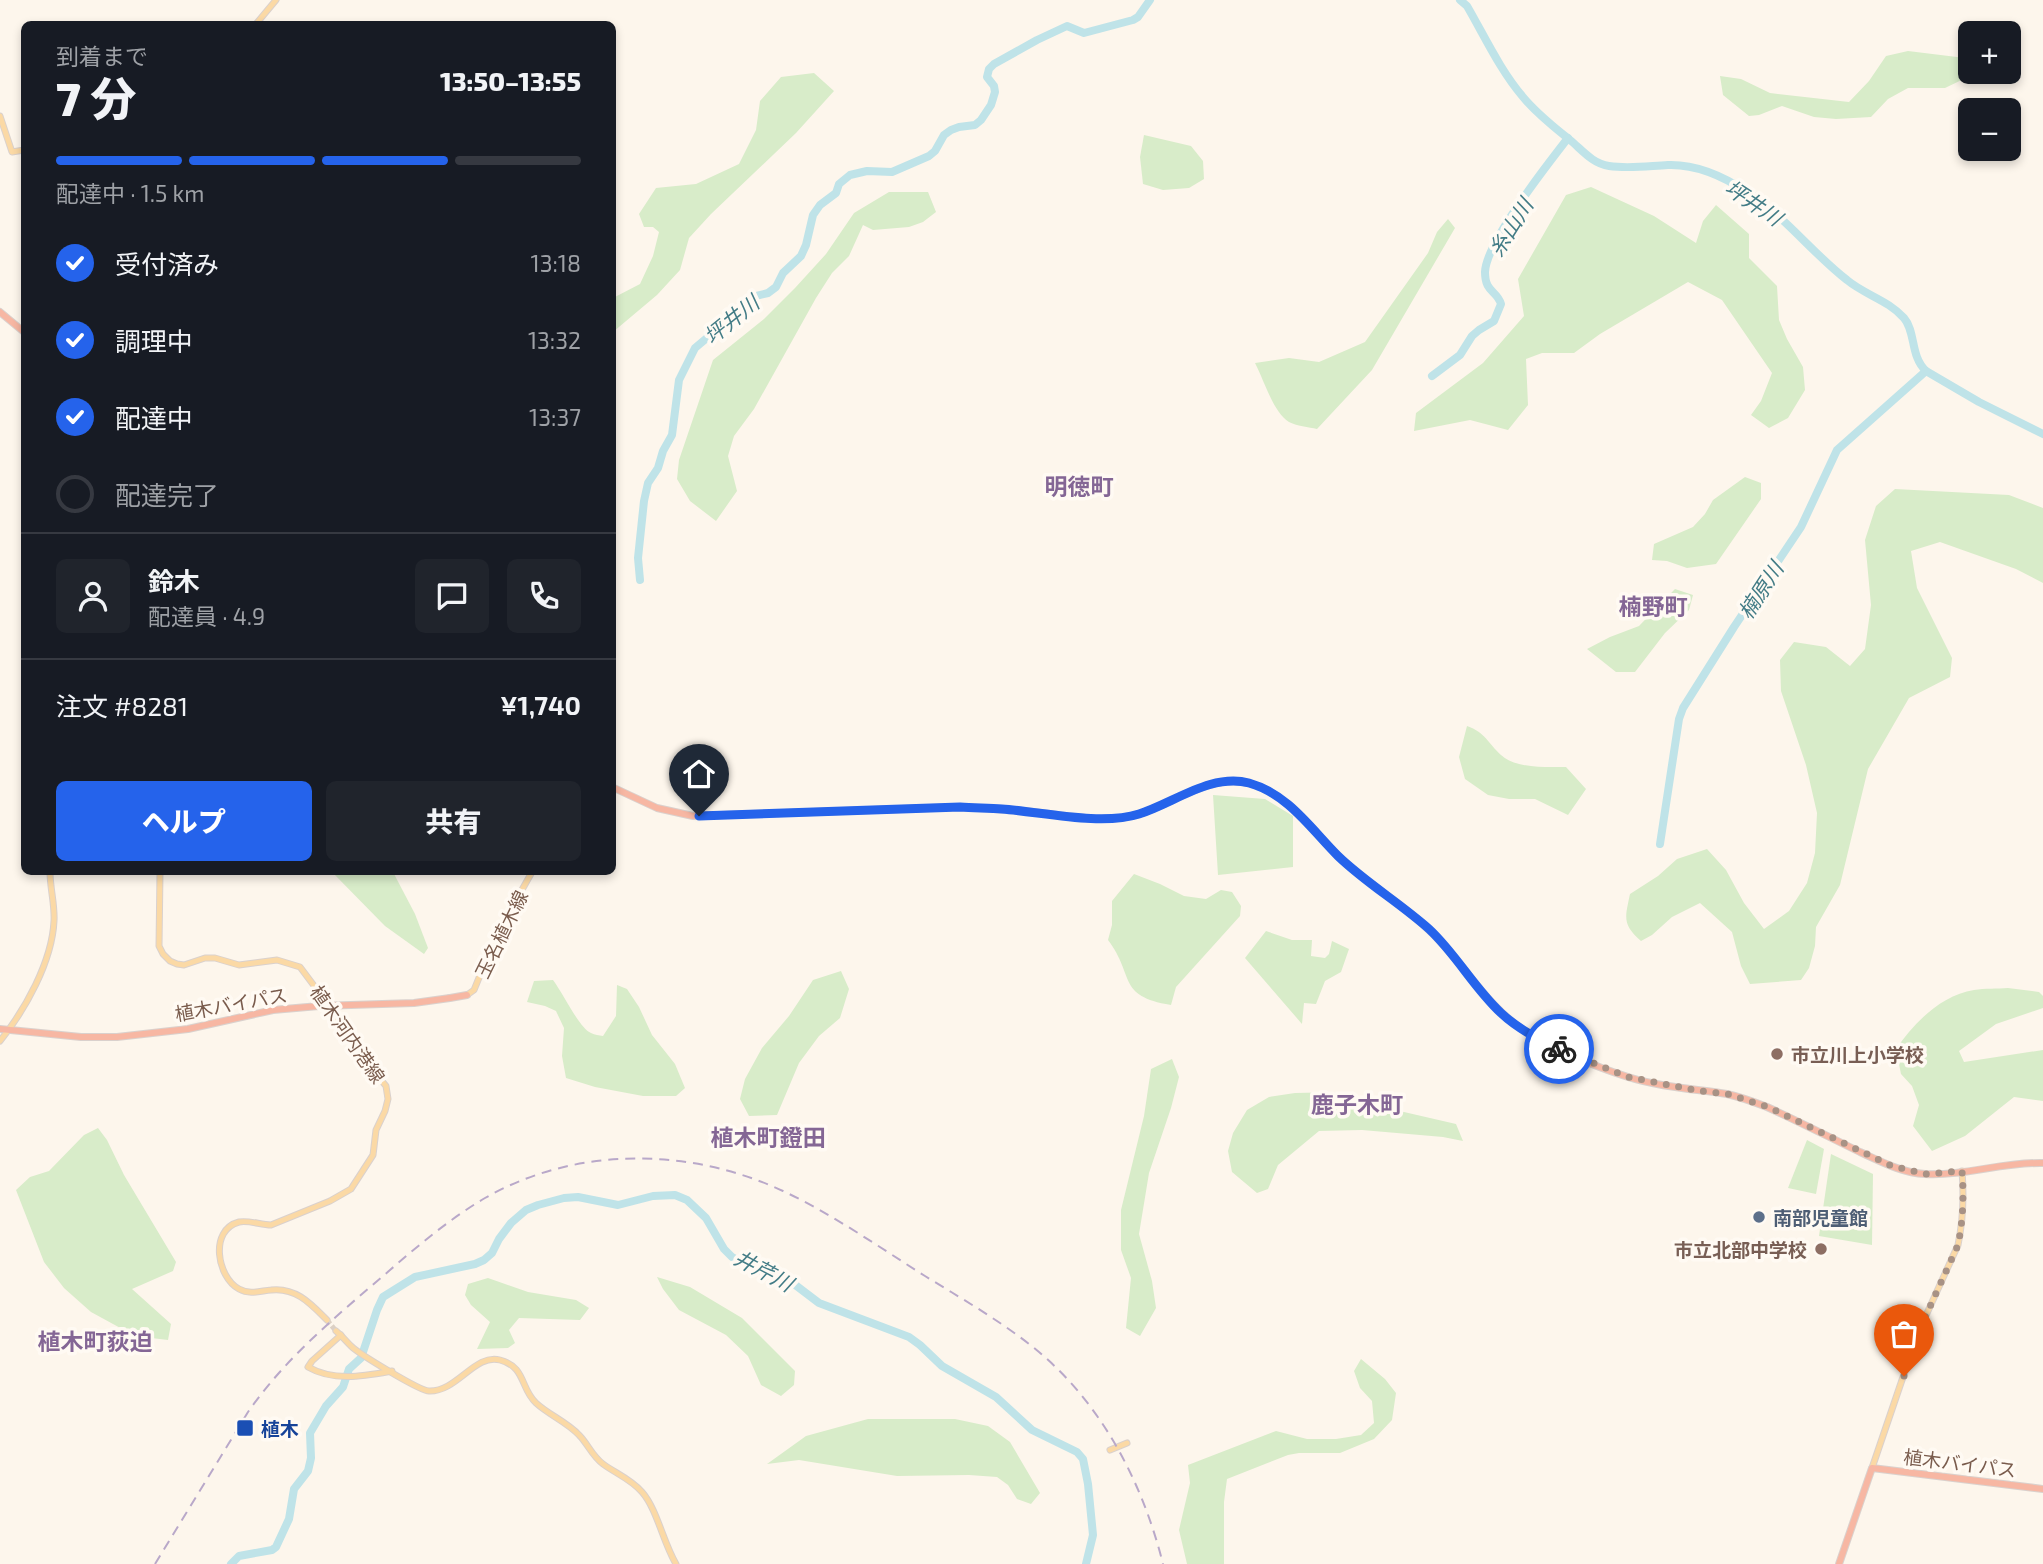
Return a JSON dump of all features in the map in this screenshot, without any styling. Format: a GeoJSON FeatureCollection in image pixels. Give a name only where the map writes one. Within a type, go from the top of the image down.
{"type":"FeatureCollection","features":[{"type":"Feature","properties":{"kind":"highway"},"geometry":{"type":"LineString","coordinates":[[0,312],[21,329]]}},
{"type":"Feature","properties":{"kind":"highway"},"geometry":{"type":"LineString","coordinates":[[616,789],[657,808],[693,816],[960,807],[1089,818],[1121,818],[1140,814],[1215,784],[1232,781],[1249,783],[1276,795],[1288,804],[1338,856],[1430,930],[1503,1015],[1548,1044],[1628,1077],[1728,1094],[1758,1104],[1910,1172],[1925,1174],[2018,1163],[2043,1163]]}},
{"type":"Feature","properties":{"kind":"highway","name":"植木バイパス"},"geometry":{"type":"LineString","coordinates":[[0,1029],[81,1037],[117,1037],[188,1029],[273,1010],[414,1003],[467,995]]}},
{"type":"Feature","properties":{"kind":"highway"},"geometry":{"type":"LineString","coordinates":[[1839,1564],[1872,1468]]}},
{"type":"Feature","properties":{"kind":"highway","name":"植木バイパス"},"geometry":{"type":"LineString","coordinates":[[1872,1468],[2043,1489]]}},
{"type":"Feature","properties":{"kind":"main road"},"geometry":{"type":"LineString","coordinates":[[258,21],[276,0]]}},
{"type":"Feature","properties":{"kind":"main road"},"geometry":{"type":"LineString","coordinates":[[0,116],[12,152],[21,150]]}},
{"type":"Feature","properties":{"kind":"main road"},"geometry":{"type":"LineString","coordinates":[[0,1041],[33,992],[50,944],[55,918],[50,875]]}},
{"type":"Feature","properties":{"kind":"main road","name":"植木河内港線"},"geometry":{"type":"LineString","coordinates":[[160,875],[159,946],[170,961],[184,965],[205,958],[215,958],[239,965],[277,960],[300,967],[321,995],[342,1033],[386,1086],[388,1099],[376,1130],[373,1155],[351,1189],[330,1201],[271,1225],[237,1223],[224,1233],[220,1242],[219,1257],[222,1268],[237,1289],[247,1292],[293,1292],[306,1299],[327,1320]]}},
{"type":"Feature","properties":{"kind":"main road","name":"玉名植木線"},"geometry":{"type":"LineString","coordinates":[[467,995],[474,990],[496,936],[531,875]]}},
{"type":"Feature","properties":{"kind":"main road"},"geometry":{"type":"LineString","coordinates":[[1872,1468],[1918,1333],[1958,1245],[1962,1216],[1962,1171]]}},
{"type":"Feature","properties":{"kind":"main road"},"geometry":{"type":"LineString","coordinates":[[392,1371],[352,1377],[328,1375],[308,1367],[338,1333],[367,1357],[392,1371],[410,1384],[429,1391],[450,1386],[485,1360],[510,1364],[517,1369],[534,1401],[579,1434],[602,1464],[642,1491],[676,1564]]}},
{"type":"Feature","properties":{"kind":"main road"},"geometry":{"type":"LineString","coordinates":[[1110,1450],[1127,1443]]}},
{"type":"Feature","properties":{"kind":"green space"},"geometry":{"type":"Polygon","coordinates":[[[1908,51],[1958,57],[1958,82],[1945,88],[1908,88],[1888,99],[1871,117],[1836,119],[1814,117],[1782,106],[1749,116],[1723,95],[1720,76],[1741,79],[1770,93],[1849,102],[1869,81],[1886,56],[1908,51]]]}},
{"type":"Feature","properties":{"kind":"green space"},"geometry":{"type":"Polygon","coordinates":[[[814,73],[834,91],[796,133],[689,238],[680,270],[657,295],[616,329],[616,296],[640,284],[653,256],[659,232],[653,227],[644,227],[639,214],[656,188],[696,184],[739,164],[756,130],[760,101],[781,77],[814,73]]]}},
{"type":"Feature","properties":{"kind":"green space"},"geometry":{"type":"Polygon","coordinates":[[[1144,135],[1191,146],[1203,161],[1204,179],[1189,188],[1163,190],[1143,184],[1140,157],[1144,135]]]}},
{"type":"Feature","properties":{"kind":"green space"},"geometry":{"type":"Polygon","coordinates":[[[1591,187],[1654,216],[1696,243],[1703,221],[1716,205],[1749,234],[1749,258],[1777,286],[1779,320],[1803,367],[1805,390],[1788,418],[1769,428],[1751,415],[1761,401],[1772,373],[1722,300],[1688,282],[1600,334],[1574,353],[1542,353],[1526,359],[1528,405],[1508,430],[1470,420],[1414,431],[1416,413],[1483,363],[1524,316],[1518,279],[1566,195],[1591,187]]]}},
{"type":"Feature","properties":{"kind":"green space"},"geometry":{"type":"Polygon","coordinates":[[[889,192],[928,192],[936,212],[923,222],[909,227],[873,230],[863,225],[849,256],[832,273],[816,298],[754,409],[734,436],[728,456],[737,491],[716,521],[690,501],[677,479],[679,460],[713,360],[764,319],[795,288],[826,254],[854,213],[889,192]]]}},
{"type":"Feature","properties":{"kind":"green space"},"geometry":{"type":"Polygon","coordinates":[[[1448,219],[1455,228],[1372,370],[1317,429],[1289,422],[1278,411],[1255,363],[1289,358],[1319,362],[1365,342],[1428,253],[1437,232],[1448,219]]]}},
{"type":"Feature","properties":{"kind":"green space"},"geometry":{"type":"Polygon","coordinates":[[[1745,477],[1761,483],[1761,499],[1716,564],[1687,568],[1667,561],[1652,560],[1654,544],[1693,527],[1713,500],[1745,477]]]}},
{"type":"Feature","properties":{"kind":"green space"},"geometry":{"type":"Polygon","coordinates":[[[1895,489],[2009,495],[2043,508],[2043,583],[2016,569],[1940,542],[1911,551],[1917,588],[1952,658],[1950,677],[1909,698],[1868,769],[1840,885],[1816,927],[1815,946],[1809,968],[1801,980],[1750,984],[1741,966],[1732,932],[1700,903],[1672,917],[1641,941],[1626,920],[1630,894],[1658,876],[1677,859],[1707,849],[1726,870],[1744,903],[1764,929],[1789,911],[1807,883],[1815,853],[1817,813],[1806,765],[1781,691],[1780,660],[1794,642],[1826,647],[1850,666],[1865,649],[1871,605],[1865,540],[1876,506],[1895,489]]]}},
{"type":"Feature","properties":{"kind":"green space"},"geometry":{"type":"Polygon","coordinates":[[[1675,589],[1693,595],[1689,610],[1665,633],[1635,672],[1616,672],[1587,649],[1639,626],[1675,589]]]}},
{"type":"Feature","properties":{"kind":"green space"},"geometry":{"type":"Polygon","coordinates":[[[1467,726],[1482,735],[1507,760],[1532,766],[1566,767],[1586,789],[1568,815],[1535,799],[1509,799],[1488,795],[1465,779],[1459,757],[1467,726]]]}},
{"type":"Feature","properties":{"kind":"green space"},"geometry":{"type":"Polygon","coordinates":[[[1213,795],[1265,799],[1293,816],[1293,867],[1218,875],[1213,795]]]}},
{"type":"Feature","properties":{"kind":"green space"},"geometry":{"type":"Polygon","coordinates":[[[1134,874],[1184,896],[1206,899],[1221,890],[1232,892],[1241,906],[1240,916],[1176,987],[1171,1005],[1154,1001],[1134,990],[1108,940],[1112,925],[1112,901],[1134,874]]]}},
{"type":"Feature","properties":{"kind":"green space"},"geometry":{"type":"Polygon","coordinates":[[[335,875],[395,875],[415,914],[428,948],[424,954],[385,926],[335,875]]]}},
{"type":"Feature","properties":{"kind":"green space"},"geometry":{"type":"Polygon","coordinates":[[[1266,931],[1292,940],[1312,940],[1311,956],[1325,958],[1329,954],[1332,941],[1349,949],[1341,972],[1325,981],[1316,1004],[1304,1003],[1302,1024],[1245,958],[1266,931]]]}},
{"type":"Feature","properties":{"kind":"green space"},"geometry":{"type":"Polygon","coordinates":[[[841,971],[849,989],[840,1018],[819,1036],[799,1063],[777,1115],[749,1116],[740,1099],[745,1079],[762,1048],[789,1016],[813,980],[841,971]]]}},
{"type":"Feature","properties":{"kind":"green space"},"geometry":{"type":"Polygon","coordinates":[[[553,980],[586,1030],[603,1036],[616,1016],[617,985],[627,989],[652,1035],[675,1064],[685,1088],[676,1096],[643,1096],[595,1087],[566,1078],[562,1056],[564,1028],[556,1011],[527,1002],[534,981],[553,980]]]}},
{"type":"Feature","properties":{"kind":"green space"},"geometry":{"type":"Polygon","coordinates":[[[2008,988],[2039,992],[2043,996],[2043,1008],[1996,1024],[1959,1051],[1964,1062],[2043,1050],[2043,1101],[2014,1097],[1965,1136],[1932,1151],[1913,1126],[1919,1105],[1912,1086],[1901,1074],[1896,1049],[1920,1020],[1950,998],[1974,990],[2008,988]]]}},
{"type":"Feature","properties":{"kind":"green space"},"geometry":{"type":"Polygon","coordinates":[[[1172,1059],[1179,1077],[1149,1173],[1139,1234],[1152,1281],[1156,1308],[1140,1336],[1126,1328],[1131,1278],[1121,1250],[1121,1210],[1144,1116],[1151,1069],[1172,1059]]]}},
{"type":"Feature","properties":{"kind":"green space"},"geometry":{"type":"Polygon","coordinates":[[[1341,1092],[1378,1106],[1456,1124],[1463,1141],[1362,1130],[1319,1131],[1278,1165],[1268,1189],[1257,1193],[1232,1172],[1228,1151],[1233,1133],[1247,1110],[1269,1097],[1295,1093],[1341,1092]]]}},
{"type":"Feature","properties":{"kind":"green space"},"geometry":{"type":"Polygon","coordinates":[[[98,1128],[176,1262],[173,1271],[132,1289],[171,1324],[168,1340],[135,1336],[91,1312],[64,1288],[44,1262],[16,1190],[30,1177],[49,1171],[84,1135],[98,1128]]]}},
{"type":"Feature","properties":{"kind":"green space"},"geometry":{"type":"Polygon","coordinates":[[[1807,1140],[1824,1149],[1816,1194],[1788,1188],[1807,1140]]]}},
{"type":"Feature","properties":{"kind":"green space"},"geometry":{"type":"Polygon","coordinates":[[[1831,1154],[1873,1174],[1872,1245],[1819,1236],[1831,1154]]]}},
{"type":"Feature","properties":{"kind":"green space"},"geometry":{"type":"Polygon","coordinates":[[[657,1277],[690,1287],[742,1318],[795,1371],[794,1385],[781,1396],[761,1385],[748,1356],[726,1335],[679,1310],[657,1277]]]}},
{"type":"Feature","properties":{"kind":"green space"},"geometry":{"type":"Polygon","coordinates":[[[488,1278],[528,1292],[576,1300],[589,1308],[580,1320],[519,1318],[509,1330],[515,1343],[508,1348],[477,1349],[490,1322],[471,1305],[465,1295],[468,1284],[488,1278]]]}},
{"type":"Feature","properties":{"kind":"green space"},"geometry":{"type":"Polygon","coordinates":[[[1361,1359],[1385,1379],[1396,1393],[1392,1420],[1374,1439],[1340,1453],[1288,1455],[1227,1479],[1224,1502],[1224,1564],[1187,1564],[1179,1530],[1190,1483],[1188,1465],[1276,1431],[1307,1439],[1336,1439],[1361,1435],[1374,1423],[1372,1401],[1360,1388],[1354,1371],[1361,1359]]]}},
{"type":"Feature","properties":{"kind":"green space"},"geometry":{"type":"Polygon","coordinates":[[[868,1419],[955,1419],[988,1426],[1010,1442],[1040,1493],[1031,1504],[1017,1499],[1008,1485],[997,1477],[897,1476],[799,1460],[767,1464],[806,1436],[868,1419]]]}},
{"type":"Feature","properties":{"kind":"waterway","name":"坪井川"},"geometry":{"type":"LineString","coordinates":[[640,580],[638,558],[644,501],[648,483],[658,468],[672,435],[679,380],[695,348],[733,316],[746,301],[776,287],[783,273],[801,256],[813,215],[820,205],[836,193],[839,184],[850,175],[867,171],[892,172],[929,156],[944,135],[951,130],[975,125],[991,105],[995,92],[987,77],[994,64],[1067,26],[1084,33],[1133,20],[1150,0]]}},
{"type":"Feature","properties":{"kind":"waterway","name":"坪井川"},"geometry":{"type":"LineString","coordinates":[[1460,0],[1467,6],[1500,65],[1523,97],[1588,156],[1603,165],[1616,167],[1679,165],[1709,172],[1738,186],[1774,212],[1847,280],[1898,312],[1908,324],[1918,358],[1926,371],[1979,402],[2043,434]]}},
{"type":"Feature","properties":{"kind":"waterway","name":"糸山川"},"geometry":{"type":"LineString","coordinates":[[1432,376],[1460,355],[1472,336],[1494,321],[1501,304],[1487,284],[1485,272],[1488,259],[1506,223],[1568,138]]}},
{"type":"Feature","properties":{"kind":"waterway","name":"楠原川"},"geometry":{"type":"LineString","coordinates":[[1660,844],[1679,719],[1683,708],[1801,527],[1837,450],[1926,371]]}},
{"type":"Feature","properties":{"kind":"waterway","name":"井芹川"},"geometry":{"type":"LineString","coordinates":[[231,1564],[239,1556],[276,1547],[289,1519],[294,1489],[308,1471],[311,1458],[310,1433],[326,1406],[343,1387],[349,1369],[361,1358],[383,1297],[415,1277],[484,1260],[492,1253],[511,1223],[526,1210],[538,1205],[578,1197],[618,1205],[653,1196],[675,1195],[687,1200],[706,1218],[724,1249],[732,1257],[794,1284],[819,1303],[909,1337],[942,1366],[996,1397],[1032,1430],[1077,1452],[1083,1459],[1088,1484],[1093,1535],[1086,1564]]}},
{"type":"Feature","properties":{"kind":"tunnel"},"geometry":{"type":"LineString","coordinates":[[327,1320],[336,1331]]}},
{"type":"Feature","properties":{"kind":"railway"},"geometry":{"type":"LineString","coordinates":[[155,1564],[248,1412],[279,1372],[314,1336],[401,1260],[472,1206],[520,1181],[594,1161],[633,1158],[710,1166],[783,1191],[855,1231],[1026,1341],[1062,1373],[1083,1397],[1118,1448],[1144,1505],[1163,1564]]}},
{"type":"Feature","properties":{"kind":"way so far"},"geometry":{"type":"LineString","coordinates":[[1559,1049],[1628,1077],[1749,1100],[1910,1172],[1925,1174],[1962,1171],[1962,1229],[1958,1245],[1918,1333],[1904,1376]]}},
{"type":"Feature","properties":{"kind":"place","name":"市立川上小学校"},"geometry":{"type":"Point","coordinates":[1777,1054]}},
{"type":"Feature","properties":{"kind":"place","name":"南部児童館"},"geometry":{"type":"Point","coordinates":[1759,1217]}},
{"type":"Feature","properties":{"kind":"place","name":"市立北部中学校"},"geometry":{"type":"Point","coordinates":[1821,1249]}},
{"type":"Feature","properties":{"kind":"place","name":"植木"},"geometry":{"type":"Point","coordinates":[245,1428]}},
{"type":"Feature","properties":{"kind":"district","name":"明徳町"},"geometry":{"type":"Point","coordinates":[1079,486]}},
{"type":"Feature","properties":{"kind":"district","name":"楠野町"},"geometry":{"type":"Point","coordinates":[1653,606]}},
{"type":"Feature","properties":{"kind":"district","name":"鹿子木町"},"geometry":{"type":"Point","coordinates":[1357,1104]}},
{"type":"Feature","properties":{"kind":"district","name":"植木町鐙田"},"geometry":{"type":"Point","coordinates":[768,1137]}},
{"type":"Feature","properties":{"kind":"district","name":"植木町荻迫"},"geometry":{"type":"Point","coordinates":[95,1341]}},
{"type":"Feature","properties":{"kind":"route"},"geometry":{"type":"LineString","coordinates":[[699,816],[960,807],[1089,818],[1121,818],[1140,814],[1206,786],[1225,781],[1249,783],[1276,795],[1288,804],[1338,856],[1430,930],[1503,1015],[1526,1032],[1559,1049]]}}]}
